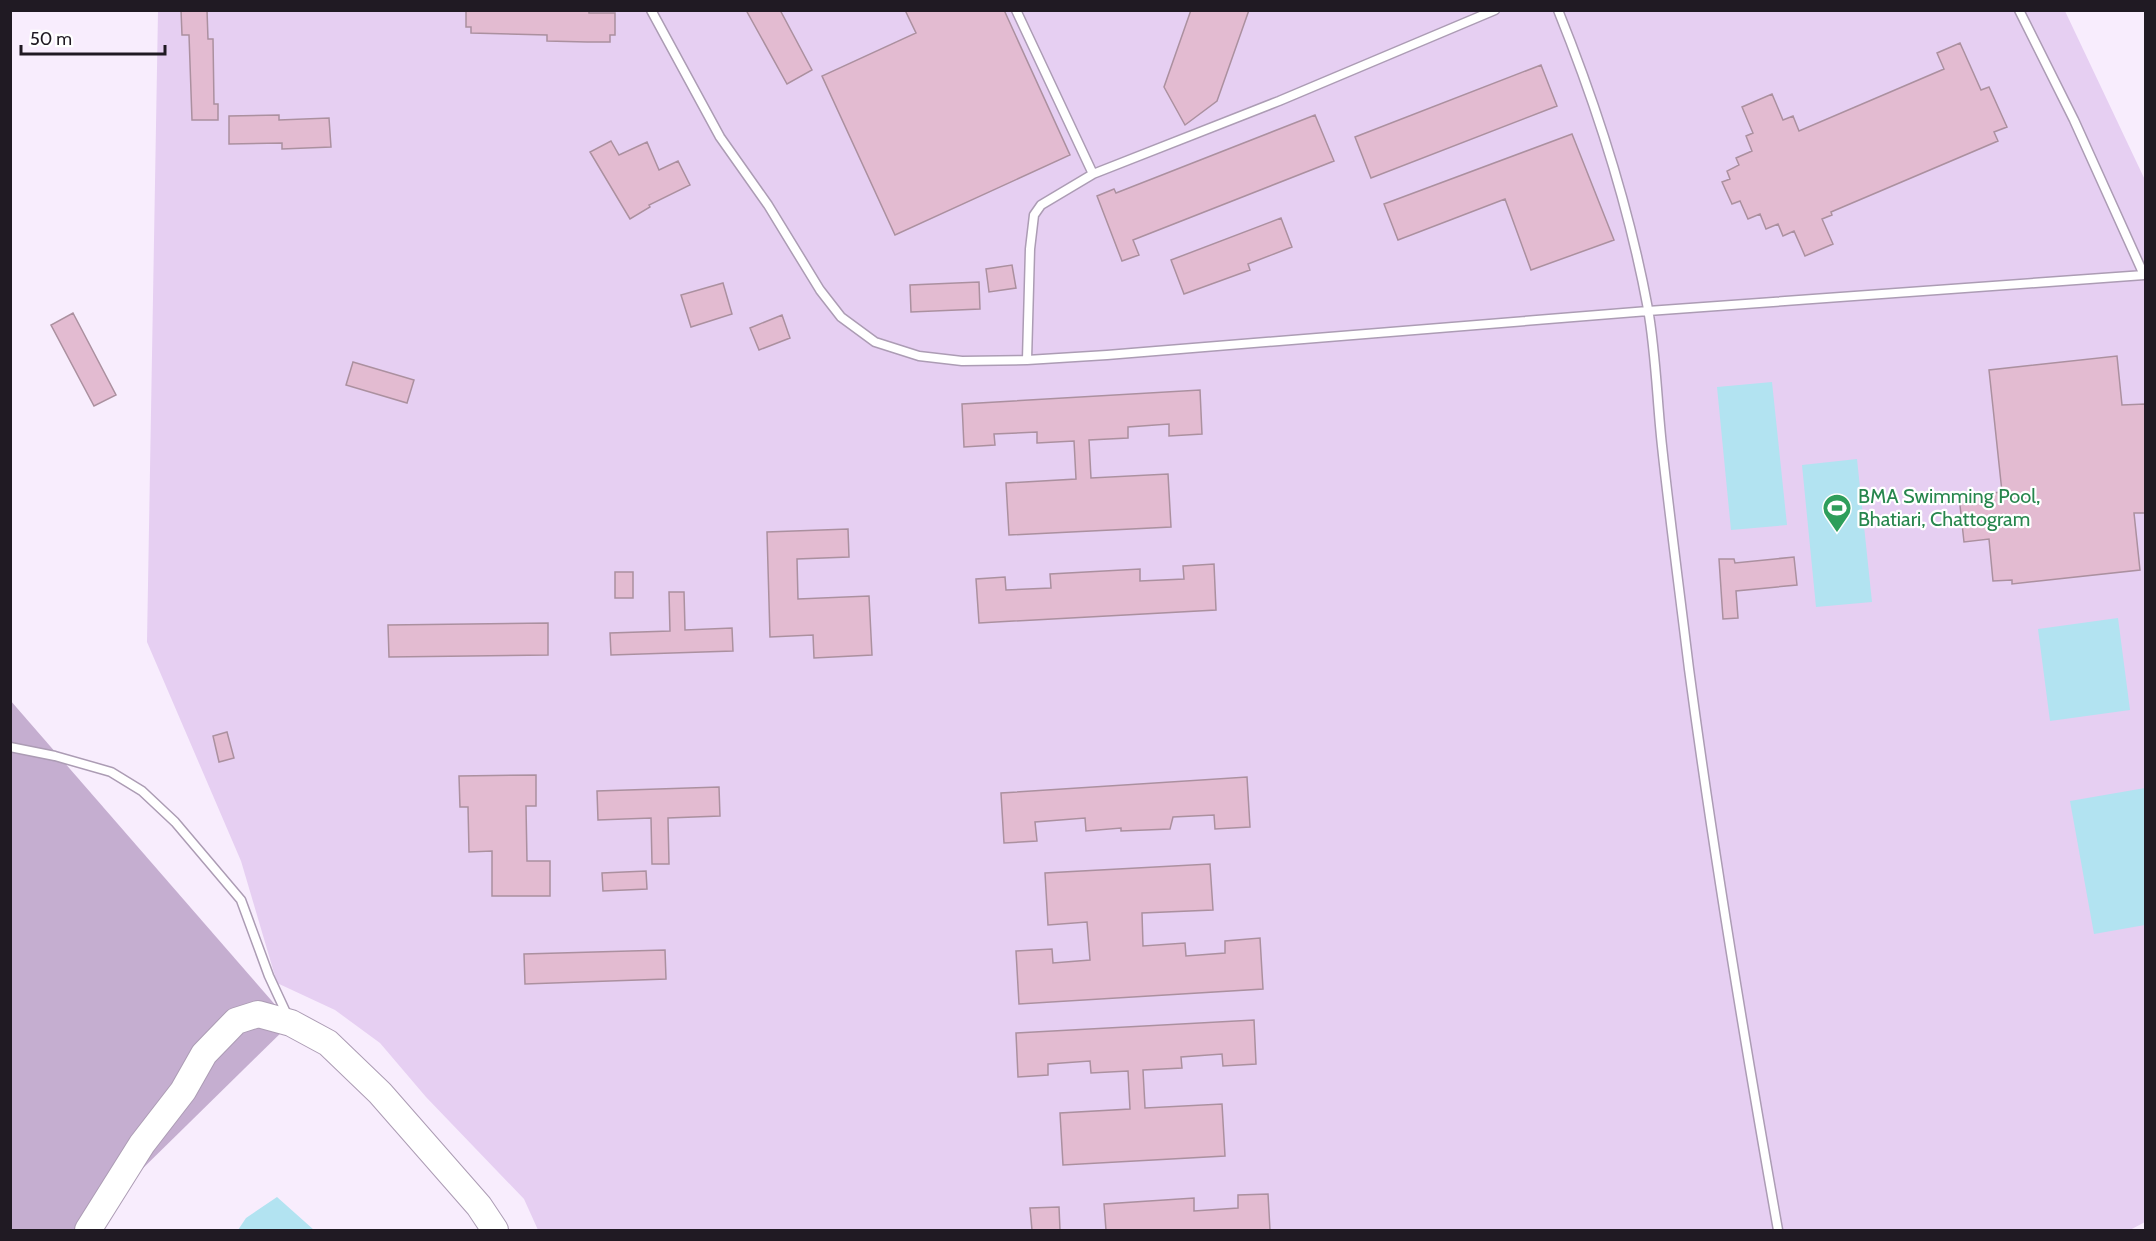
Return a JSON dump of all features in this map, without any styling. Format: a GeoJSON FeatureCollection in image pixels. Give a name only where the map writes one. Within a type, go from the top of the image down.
{"type":"FeatureCollection","features":[{"type":"Feature","properties":{"kind":"main road"},"geometry":{"type":"LineString","coordinates":[[88,1230],[142,1144],[183,1091],[204,1054],[236,1021],[258,1014],[291,1023],[328,1043],[380,1093],[479,1206],[495,1230]]}},
{"type":"Feature","properties":{"kind":"lane"},"geometry":{"type":"LineString","coordinates":[[651,10],[720,137],[768,206],[820,290],[841,317],[876,342],[919,356],[962,361],[1027,360],[1359,336],[1648,311],[2144,274],[2074,120],[2019,10]]}},
{"type":"Feature","properties":{"kind":"lane"},"geometry":{"type":"LineString","coordinates":[[1016,10],[1093,174]]}},
{"type":"Feature","properties":{"kind":"lane"},"geometry":{"type":"LineString","coordinates":[[1027,360],[1030,249],[1034,215],[1041,205],[1093,174],[1279,101],[1494,10]]}},
{"type":"Feature","properties":{"kind":"lane"},"geometry":{"type":"LineString","coordinates":[[1558,10],[1584,75],[1619,184],[1648,311],[1666,488],[1690,672],[1753,1094],[1778,1230]]}},
{"type":"Feature","properties":{"kind":"lane"},"geometry":{"type":"LineString","coordinates":[[10,747],[55,756],[111,772],[142,791],[175,822],[241,900],[269,976],[291,1023]]}},
{"type":"Feature","properties":{"kind":"shaded area"},"geometry":{"type":"Polygon","coordinates":[[[158,11],[2065,11],[2145,180],[2145,1222],[2130,1230],[538,1230],[524,1199],[426,1097],[380,1043],[335,1010],[277,983],[241,861],[147,642],[158,11]]]}},
{"type":"Feature","properties":{"kind":"shaded area"},"geometry":{"type":"Polygon","coordinates":[[[10,700],[291,1023],[80,1230],[11,1230],[10,700]]]}},
{"type":"Feature","properties":{"kind":"water"},"geometry":{"type":"Polygon","coordinates":[[[1772,382],[1787,525],[1731,530],[1717,387],[1772,382]]]}},
{"type":"Feature","properties":{"kind":"water","name":"BMA Swimming Pool, Bhatiari, Chattogram"},"geometry":{"type":"Polygon","coordinates":[[[1857,459],[1872,602],[1816,607],[1802,465],[1857,459]]]}},
{"type":"Feature","properties":{"kind":"water"},"geometry":{"type":"Polygon","coordinates":[[[2118,618],[2130,710],[2050,721],[2038,629],[2118,618]]]}},
{"type":"Feature","properties":{"kind":"water"},"geometry":{"type":"Polygon","coordinates":[[[2145,788],[2145,925],[2094,934],[2070,801],[2145,788]]]}},
{"type":"Feature","properties":{"kind":"water"},"geometry":{"type":"Polygon","coordinates":[[[277,1197],[314,1230],[238,1230],[246,1218],[277,1197]]]}},
{"type":"Feature","properties":{"kind":"building"},"geometry":{"type":"Polygon","coordinates":[[[181,10],[207,10],[208,39],[213,39],[214,104],[218,104],[218,120],[192,120],[189,35],[182,35],[181,10]]]}},
{"type":"Feature","properties":{"kind":"building"},"geometry":{"type":"Polygon","coordinates":[[[466,10],[589,10],[589,13],[615,13],[615,35],[610,35],[610,42],[587,42],[547,41],[547,35],[471,33],[471,27],[466,27],[466,10]]]}},
{"type":"Feature","properties":{"kind":"building"},"geometry":{"type":"Polygon","coordinates":[[[746,10],[780,10],[812,70],[787,84],[746,10]]]}},
{"type":"Feature","properties":{"kind":"building"},"geometry":{"type":"Polygon","coordinates":[[[905,10],[1004,10],[1070,155],[895,235],[822,76],[916,33],[905,10]]]}},
{"type":"Feature","properties":{"kind":"building"},"geometry":{"type":"Polygon","coordinates":[[[1191,10],[1249,10],[1217,101],[1185,125],[1164,87],[1191,10]]]}},
{"type":"Feature","properties":{"kind":"building"},"geometry":{"type":"Polygon","coordinates":[[[1960,43],[1981,90],[1989,87],[2007,127],[1994,132],[1998,141],[1831,212],[1832,215],[1822,219],[1833,244],[1805,256],[1794,231],[1783,236],[1778,224],[1766,229],[1760,214],[1748,219],[1740,201],[1732,204],[1722,182],[1730,179],[1727,171],[1739,165],[1736,158],[1752,151],[1746,136],[1753,133],[1742,107],[1772,94],[1783,120],[1793,116],[1799,131],[1944,69],[1937,53],[1960,43]]]}},
{"type":"Feature","properties":{"kind":"building"},"geometry":{"type":"Polygon","coordinates":[[[1541,65],[1557,106],[1371,178],[1355,137],[1541,65]]]}},
{"type":"Feature","properties":{"kind":"building"},"geometry":{"type":"Polygon","coordinates":[[[279,115],[279,120],[329,118],[331,147],[282,149],[282,143],[229,144],[229,116],[279,115]]]}},
{"type":"Feature","properties":{"kind":"building"},"geometry":{"type":"Polygon","coordinates":[[[1315,115],[1334,161],[1133,240],[1139,255],[1122,261],[1097,196],[1114,189],[1116,193],[1315,115]]]}},
{"type":"Feature","properties":{"kind":"building"},"geometry":{"type":"Polygon","coordinates":[[[1572,134],[1614,240],[1531,270],[1505,199],[1398,240],[1384,204],[1572,134]]]}},
{"type":"Feature","properties":{"kind":"building"},"geometry":{"type":"Polygon","coordinates":[[[611,141],[619,155],[647,142],[659,170],[678,161],[690,185],[649,205],[650,207],[630,219],[590,152],[611,141]]]}},
{"type":"Feature","properties":{"kind":"building"},"geometry":{"type":"Polygon","coordinates":[[[1281,218],[1292,247],[1248,264],[1250,270],[1184,294],[1171,260],[1281,218]]]}},
{"type":"Feature","properties":{"kind":"building"},"geometry":{"type":"Polygon","coordinates":[[[1012,265],[1016,288],[989,292],[986,269],[1012,265]]]}},
{"type":"Feature","properties":{"kind":"building"},"geometry":{"type":"Polygon","coordinates":[[[979,282],[980,309],[911,312],[910,285],[979,282]]]}},
{"type":"Feature","properties":{"kind":"building"},"geometry":{"type":"Polygon","coordinates":[[[723,283],[732,314],[691,327],[681,295],[723,283]]]}},
{"type":"Feature","properties":{"kind":"building"},"geometry":{"type":"Polygon","coordinates":[[[73,313],[116,395],[94,406],[51,325],[73,313]]]}},
{"type":"Feature","properties":{"kind":"building"},"geometry":{"type":"Polygon","coordinates":[[[782,315],[790,338],[759,350],[750,328],[782,315]]]}},
{"type":"Feature","properties":{"kind":"building"},"geometry":{"type":"Polygon","coordinates":[[[2117,356],[2122,405],[2145,404],[2145,513],[2134,513],[2140,570],[2012,584],[2012,580],[1993,581],[1989,539],[1964,542],[1959,496],[2002,492],[1989,370],[2117,356]]]}},
{"type":"Feature","properties":{"kind":"building"},"geometry":{"type":"Polygon","coordinates":[[[353,362],[414,380],[407,403],[346,385],[353,362]]]}},
{"type":"Feature","properties":{"kind":"building"},"geometry":{"type":"Polygon","coordinates":[[[1200,390],[1202,434],[1169,436],[1169,424],[1128,427],[1128,438],[1089,440],[1091,478],[1168,474],[1171,527],[1009,535],[1006,483],[1076,479],[1074,441],[1037,443],[1037,432],[994,434],[995,445],[964,447],[962,404],[1200,390]]]}},
{"type":"Feature","properties":{"kind":"building"},"geometry":{"type":"Polygon","coordinates":[[[848,529],[849,557],[797,559],[798,599],[869,596],[872,655],[814,658],[813,635],[770,637],[767,532],[848,529]]]}},
{"type":"Feature","properties":{"kind":"building"},"geometry":{"type":"Polygon","coordinates":[[[1794,557],[1797,585],[1736,591],[1738,618],[1723,619],[1719,559],[1734,559],[1735,563],[1794,557]]]}},
{"type":"Feature","properties":{"kind":"building"},"geometry":{"type":"Polygon","coordinates":[[[1214,564],[1216,610],[979,623],[976,579],[1005,577],[1006,590],[1051,588],[1050,574],[1140,569],[1140,581],[1184,579],[1183,566],[1214,564]]]}},
{"type":"Feature","properties":{"kind":"building"},"geometry":{"type":"Polygon","coordinates":[[[615,572],[633,572],[633,598],[615,598],[615,572]]]}},
{"type":"Feature","properties":{"kind":"building"},"geometry":{"type":"Polygon","coordinates":[[[669,592],[684,592],[685,630],[732,628],[733,651],[611,655],[610,633],[670,631],[669,592]]]}},
{"type":"Feature","properties":{"kind":"building"},"geometry":{"type":"Polygon","coordinates":[[[548,623],[548,655],[389,657],[388,625],[548,623]]]}},
{"type":"Feature","properties":{"kind":"building"},"geometry":{"type":"Polygon","coordinates":[[[227,732],[234,758],[219,762],[213,736],[227,732]]]}},
{"type":"Feature","properties":{"kind":"building"},"geometry":{"type":"Polygon","coordinates":[[[536,775],[536,806],[526,806],[527,861],[550,861],[550,896],[492,896],[492,851],[469,852],[468,807],[460,807],[459,776],[536,775]]]}},
{"type":"Feature","properties":{"kind":"building"},"geometry":{"type":"Polygon","coordinates":[[[1247,777],[1250,827],[1215,829],[1214,815],[1173,817],[1170,829],[1121,831],[1121,828],[1086,831],[1085,818],[1035,822],[1037,841],[1004,843],[1001,793],[1247,777]]]}},
{"type":"Feature","properties":{"kind":"building"},"geometry":{"type":"Polygon","coordinates":[[[719,787],[720,816],[668,818],[669,864],[652,864],[651,818],[598,820],[597,791],[719,787]]]}},
{"type":"Feature","properties":{"kind":"building"},"geometry":{"type":"Polygon","coordinates":[[[1210,864],[1213,910],[1142,913],[1143,946],[1185,943],[1186,956],[1225,953],[1225,941],[1260,938],[1263,989],[1019,1004],[1016,951],[1052,949],[1053,963],[1090,960],[1087,922],[1048,925],[1045,873],[1210,864]]]}},
{"type":"Feature","properties":{"kind":"building"},"geometry":{"type":"Polygon","coordinates":[[[646,871],[647,889],[603,891],[602,873],[646,871]]]}},
{"type":"Feature","properties":{"kind":"building"},"geometry":{"type":"Polygon","coordinates":[[[665,950],[666,979],[525,984],[524,954],[665,950]]]}},
{"type":"Feature","properties":{"kind":"building"},"geometry":{"type":"Polygon","coordinates":[[[1254,1020],[1256,1064],[1223,1066],[1222,1054],[1181,1057],[1182,1068],[1143,1070],[1145,1108],[1222,1104],[1225,1156],[1063,1165],[1060,1113],[1130,1109],[1128,1071],[1091,1073],[1090,1061],[1048,1064],[1048,1075],[1018,1077],[1016,1033],[1254,1020]]]}},
{"type":"Feature","properties":{"kind":"building"},"geometry":{"type":"Polygon","coordinates":[[[1268,1194],[1270,1230],[1106,1230],[1104,1204],[1194,1198],[1194,1211],[1238,1208],[1238,1195],[1268,1194]]]}},
{"type":"Feature","properties":{"kind":"building"},"geometry":{"type":"Polygon","coordinates":[[[1059,1207],[1060,1230],[1032,1230],[1030,1208],[1059,1207]]]}},
{"type":"Feature","properties":{"kind":"place","name":"BMA Swimming Pool, Bhatiari, Chattogram"},"geometry":{"type":"Point","coordinates":[1837,534]}}]}
